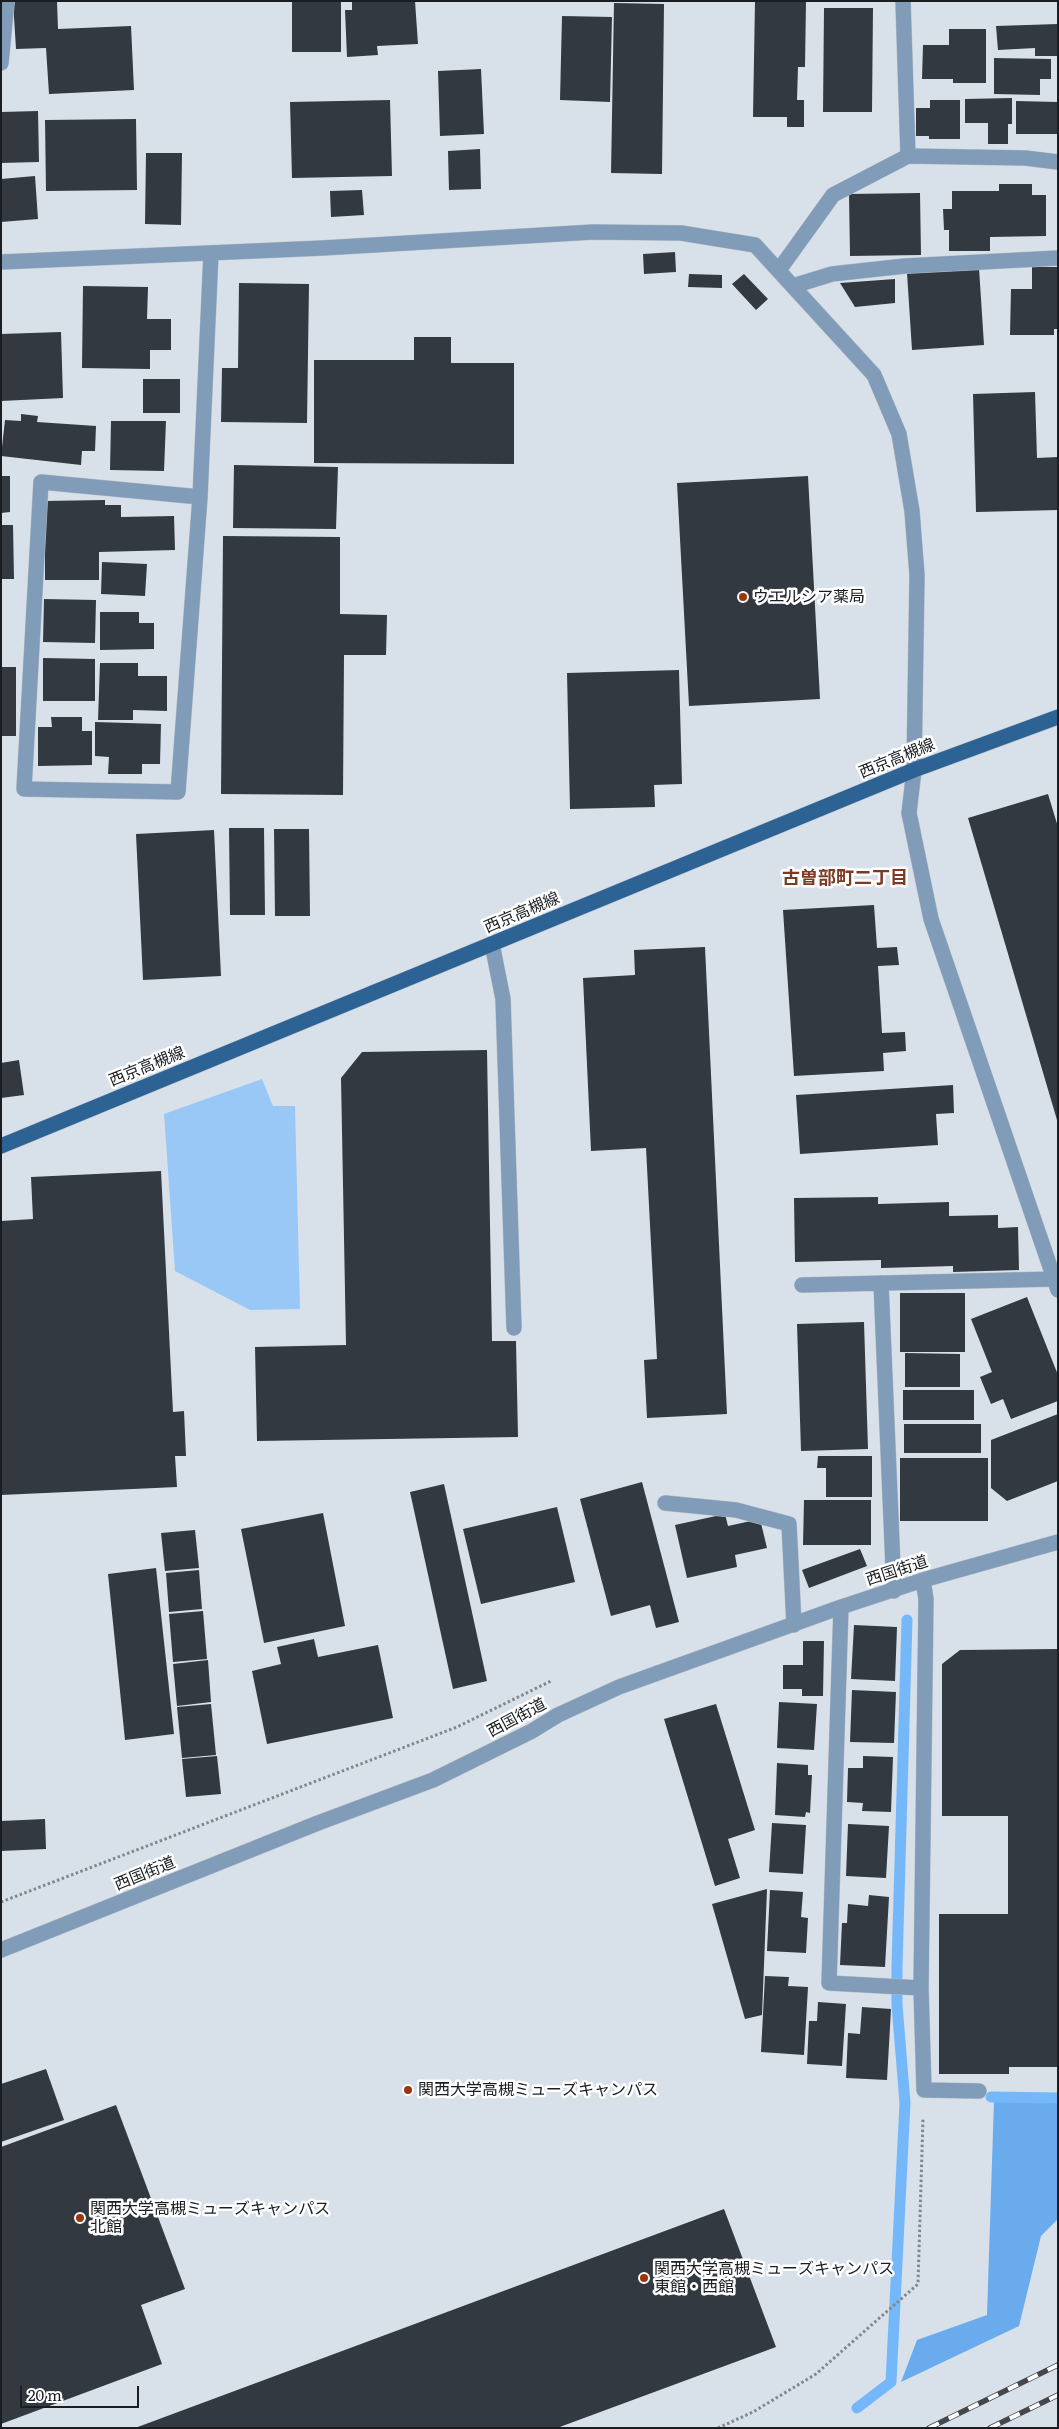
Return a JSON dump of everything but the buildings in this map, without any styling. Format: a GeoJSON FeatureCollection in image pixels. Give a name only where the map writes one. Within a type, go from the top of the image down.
{"type":"FeatureCollection","features":[{"type":"Feature","properties":{"kind":"main road","name":"西京高槻線"},"geometry":{"type":"LineString","coordinates":[[1,1146],[914,770],[1058,717]]}},
{"type":"Feature","properties":{"kind":"street"},"geometry":{"type":"LineString","coordinates":[[1,63],[8,1]]}},
{"type":"Feature","properties":{"kind":"street"},"geometry":{"type":"LineString","coordinates":[[903,1],[908,156]]}},
{"type":"Feature","properties":{"kind":"street"},"geometry":{"type":"LineString","coordinates":[[779,270],[832,195],[908,156],[1025,158],[1058,162]]}},
{"type":"Feature","properties":{"kind":"street"},"geometry":{"type":"LineString","coordinates":[[1,262],[593,232],[681,234],[755,245],[874,375],[899,434],[912,511],[917,575],[914,770],[909,813],[931,919],[1056,1284],[881,1283],[802,1285]]}},
{"type":"Feature","properties":{"kind":"street"},"geometry":{"type":"LineString","coordinates":[[200,497],[40,482],[24,789],[178,792],[200,497],[212,252]]}},
{"type":"Feature","properties":{"kind":"street"},"geometry":{"type":"LineString","coordinates":[[793,286],[832,274],[905,266],[1058,258]]}},
{"type":"Feature","properties":{"kind":"street"},"geometry":{"type":"LineString","coordinates":[[492,944],[503,1007],[514,1328]]}},
{"type":"Feature","properties":{"kind":"street"},"geometry":{"type":"LineString","coordinates":[[881,1283],[894,1591]]}},
{"type":"Feature","properties":{"kind":"street"},"geometry":{"type":"LineString","coordinates":[[665,1503],[736,1510],[789,1524],[794,1625]]}},
{"type":"Feature","properties":{"kind":"street","name":"西国街道"},"geometry":{"type":"LineString","coordinates":[[1,1950],[318,1823],[433,1780],[532,1731],[558,1715],[619,1687],[841,1607],[924,1580],[1058,1542]]}},
{"type":"Feature","properties":{"kind":"street"},"geometry":{"type":"LineString","coordinates":[[924,1580],[926,1599],[921,1988],[924,2090],[979,2091]]}},
{"type":"Feature","properties":{"kind":"street"},"geometry":{"type":"LineString","coordinates":[[841,1607],[829,1983],[921,1988]]}},
{"type":"Feature","properties":{"kind":"path"},"geometry":{"type":"LineString","coordinates":[[1,1902],[457,1727],[551,1681]]}},
{"type":"Feature","properties":{"kind":"path"},"geometry":{"type":"LineString","coordinates":[[718,2428],[753,2412],[816,2374],[918,2284],[924,2090]]}},
{"type":"Feature","properties":{"kind":"shaded area"},"geometry":{"type":"Polygon","coordinates":[[[262,1079],[273,1106],[295,1106],[300,1309],[250,1310],[175,1271],[164,1114],[262,1079]]]}},
{"type":"Feature","properties":{"kind":"shaded area"},"geometry":{"type":"Polygon","coordinates":[[[994,2101],[1058,2102],[1058,2219],[1041,2236],[1019,2326],[901,2382],[917,2340],[987,2315],[994,2101]]]}},
{"type":"Feature","properties":{"kind":"waterway"},"geometry":{"type":"LineString","coordinates":[[857,2408],[891,2382],[905,2103],[897,2005],[897,1966],[907,1620]]}},
{"type":"Feature","properties":{"kind":"waterway"},"geometry":{"type":"LineString","coordinates":[[991,2097],[1058,2098]]}},
{"type":"Feature","properties":{"kind":"railway"},"geometry":{"type":"LineString","coordinates":[[929,2428],[1058,2365]]}},
{"type":"Feature","properties":{"kind":"railway"},"geometry":{"type":"LineString","coordinates":[[990,2428],[1058,2395]]}},
{"type":"Feature","properties":{"kind":"place","name":"ウエルシア薬局"},"geometry":{"type":"Point","coordinates":[743,597]}},
{"type":"Feature","properties":{"kind":"place","name":"関西大学高槻ミューズキャンパス"},"geometry":{"type":"Point","coordinates":[408,2090]}},
{"type":"Feature","properties":{"kind":"place","name":"関西大学高槻ミューズキャンパス 北館"},"geometry":{"type":"Point","coordinates":[80,2218]}},
{"type":"Feature","properties":{"kind":"place","name":"関西大学高槻ミューズキャンパス 東館・西館"},"geometry":{"type":"Point","coordinates":[644,2278]}},
{"type":"Feature","properties":{"kind":"district","name":"古曽部町二丁目"},"geometry":{"type":"Point","coordinates":[845,879]}}]}
